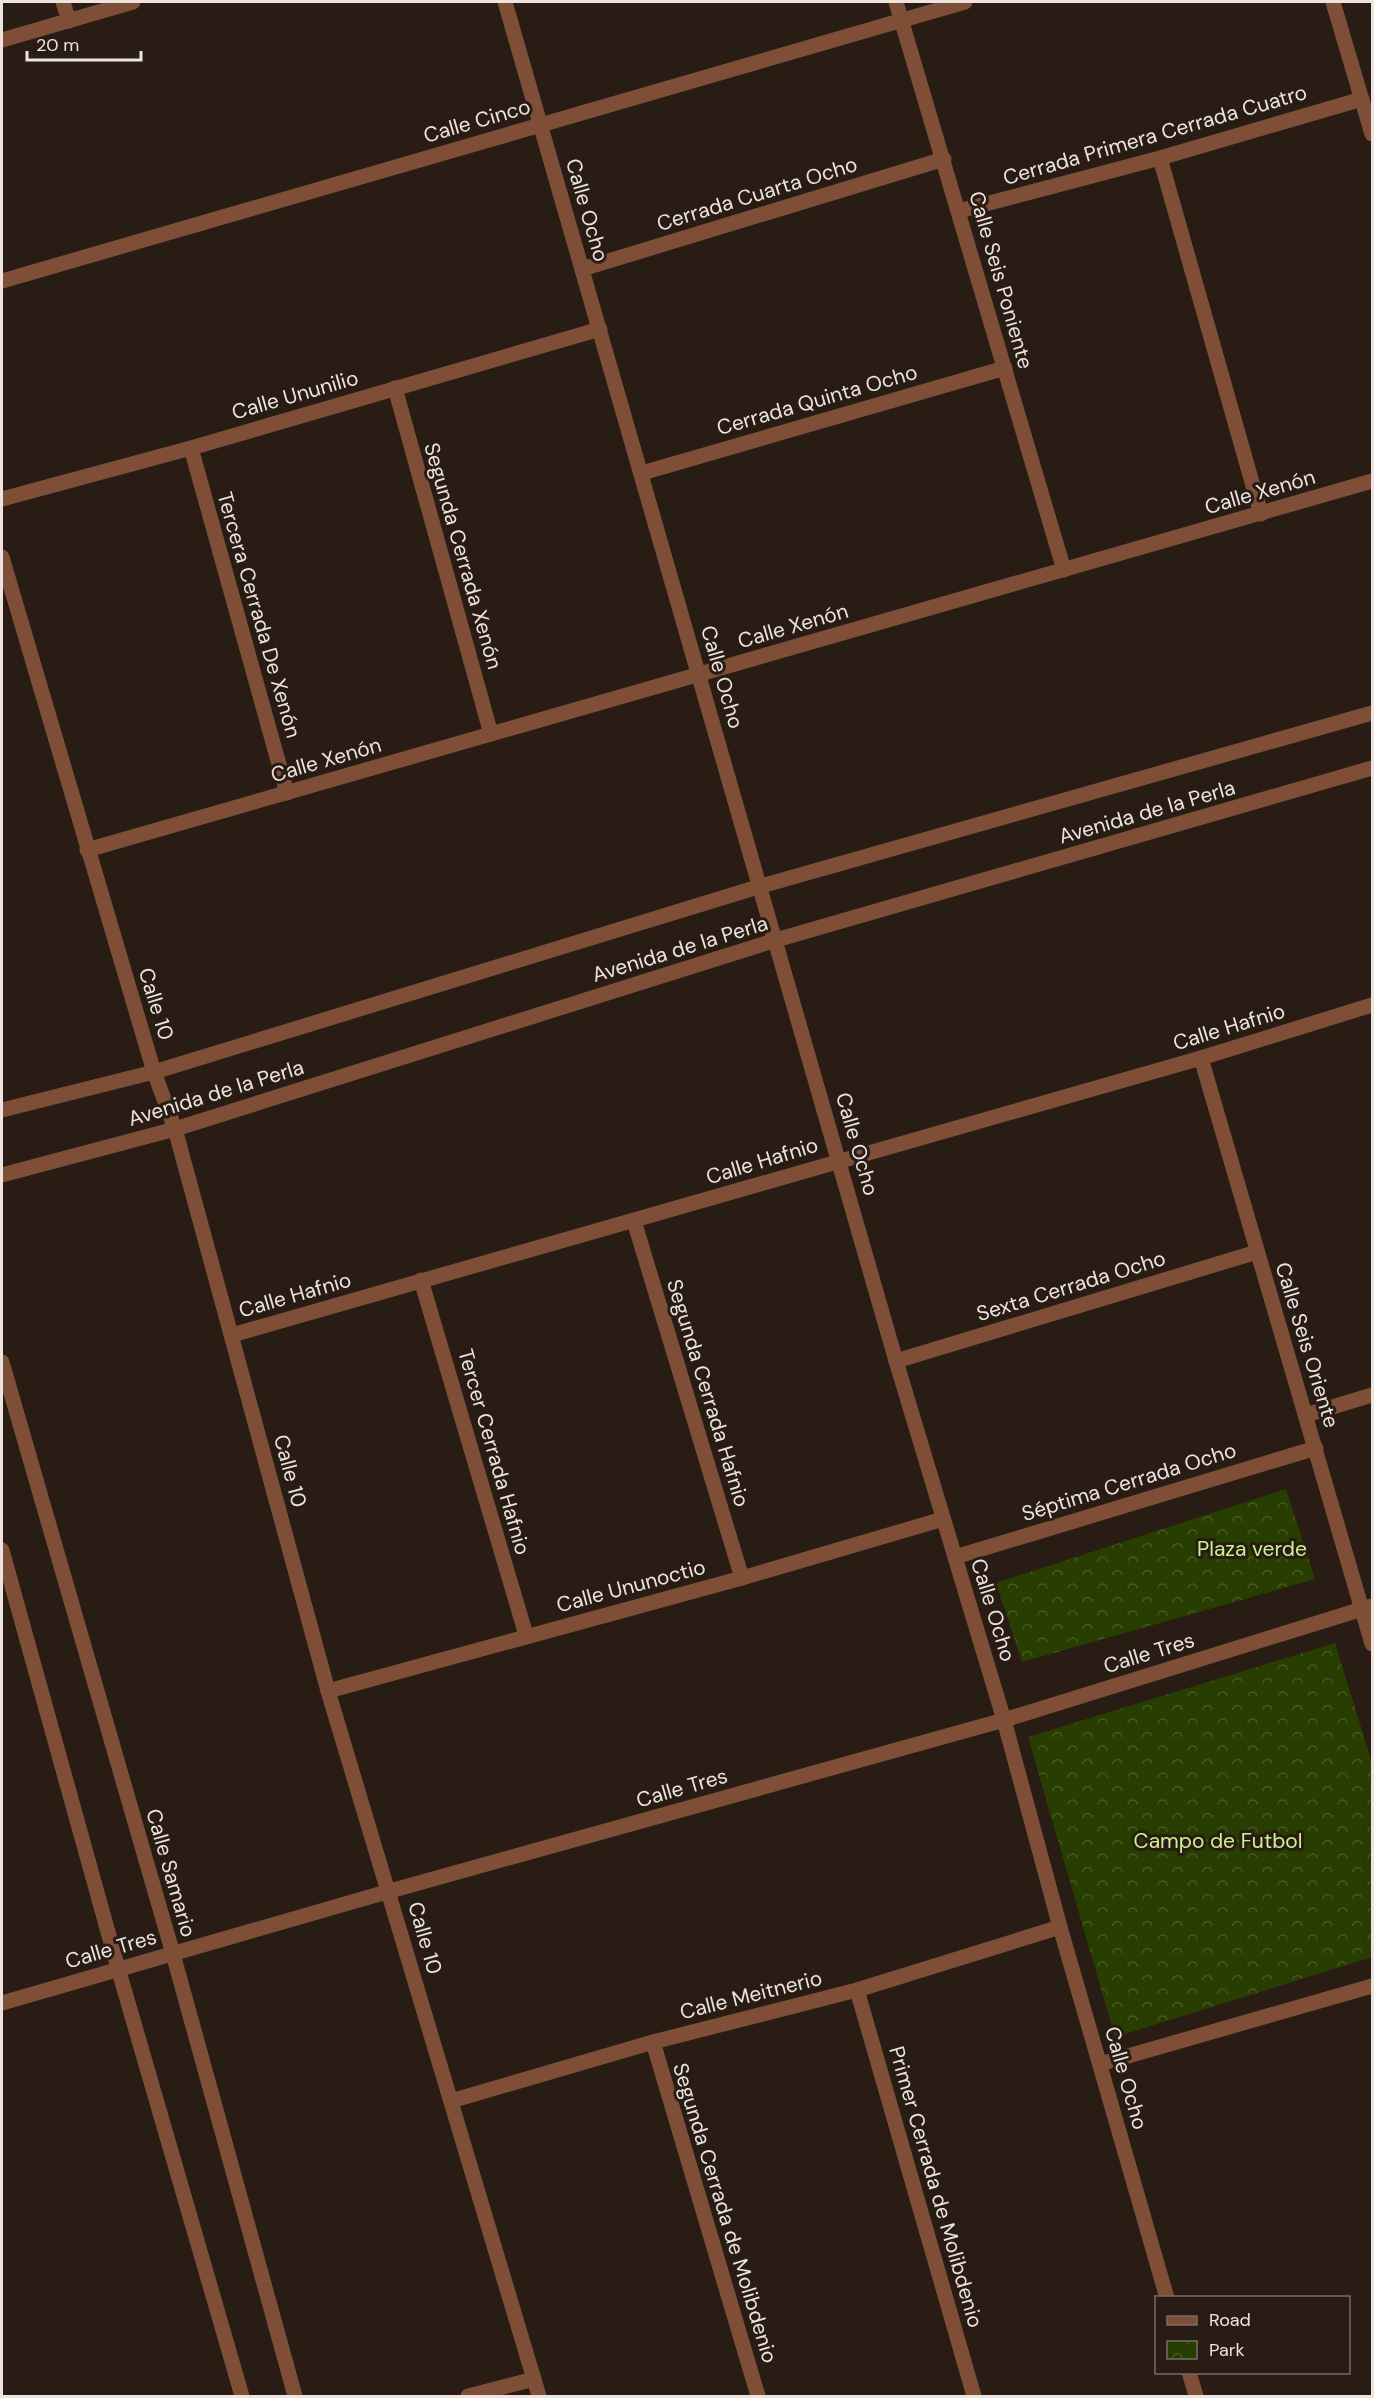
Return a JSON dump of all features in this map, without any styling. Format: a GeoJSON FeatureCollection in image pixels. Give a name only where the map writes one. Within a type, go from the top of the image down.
{"type":"FeatureCollection","features":[{"type":"Feature","properties":{"kind":"street"},"geometry":{"type":"LineString","coordinates":[[63,2],[69,21]]}},
{"type":"Feature","properties":{"kind":"street"},"geometry":{"type":"LineString","coordinates":[[2,40],[133,2]]}},
{"type":"Feature","properties":{"kind":"street","name":"Calle Ocho"},"geometry":{"type":"LineString","coordinates":[[505,2],[840,1159],[896,1361],[1004,1720],[1060,1927],[1166,2296]]}},
{"type":"Feature","properties":{"kind":"street","name":"Calle Seis Poniente"},"geometry":{"type":"LineString","coordinates":[[896,2],[1064,570]]}},
{"type":"Feature","properties":{"kind":"street","name":"Calle Cinco"},"geometry":{"type":"LineString","coordinates":[[2,281],[965,2]]}},
{"type":"Feature","properties":{"kind":"street"},"geometry":{"type":"LineString","coordinates":[[1333,2],[1372,134]]}},
{"type":"Feature","properties":{"kind":"street","name":"Cerrada Primera Cerrada Cuatro"},"geometry":{"type":"LineString","coordinates":[[959,211],[1160,158],[1362,99]]}},
{"type":"Feature","properties":{"kind":"street"},"geometry":{"type":"LineString","coordinates":[[1160,158],[1261,513]]}},
{"type":"Feature","properties":{"kind":"street","name":"Cerrada Cuarta Ocho"},"geometry":{"type":"LineString","coordinates":[[582,269],[944,159]]}},
{"type":"Feature","properties":{"kind":"street","name":"Calle Ununilio"},"geometry":{"type":"LineString","coordinates":[[2,499],[191,448],[600,329]]}},
{"type":"Feature","properties":{"kind":"street","name":"Cerrada Quinta Ocho"},"geometry":{"type":"LineString","coordinates":[[642,473],[1005,368]]}},
{"type":"Feature","properties":{"kind":"street","name":"Segunda Cerrada Xenón"},"geometry":{"type":"LineString","coordinates":[[395,388],[491,734]]}},
{"type":"Feature","properties":{"kind":"street","name":"Tercera Cerrada De Xenón"},"geometry":{"type":"LineString","coordinates":[[191,448],[287,793]]}},
{"type":"Feature","properties":{"kind":"street","name":"Calle Xenón"},"geometry":{"type":"LineString","coordinates":[[87,850],[1372,482]]}},
{"type":"Feature","properties":{"kind":"street","name":"Calle 10"},"geometry":{"type":"LineString","coordinates":[[2,557],[154,1072],[175,1129],[328,1691],[390,1891],[539,2397]]}},
{"type":"Feature","properties":{"kind":"street","name":"Avenida de la Perla"},"geometry":{"type":"LineString","coordinates":[[2,1110],[154,1072],[761,886],[1372,713]]}},
{"type":"Feature","properties":{"kind":"street","name":"Avenida de la Perla"},"geometry":{"type":"LineString","coordinates":[[2,1175],[175,1129],[776,940],[1372,768]]}},
{"type":"Feature","properties":{"kind":"street","name":"Calle Hafnio"},"geometry":{"type":"LineString","coordinates":[[231,1335],[634,1221],[840,1159],[1201,1058],[1372,1005]]}},
{"type":"Feature","properties":{"kind":"street","name":"Calle Seis Oriente"},"geometry":{"type":"LineString","coordinates":[[1201,1058],[1306,1415],[1367,1608],[1372,1644]]}},
{"type":"Feature","properties":{"kind":"street","name":"Segunda Cerrada Hafnio"},"geometry":{"type":"LineString","coordinates":[[634,1221],[742,1578]]}},
{"type":"Feature","properties":{"kind":"street","name":"Sexta Cerrada Ocho"},"geometry":{"type":"LineString","coordinates":[[896,1361],[1257,1252]]}},
{"type":"Feature","properties":{"kind":"street","name":"Tercer Cerrada Hafnio"},"geometry":{"type":"LineString","coordinates":[[421,1280],[526,1635]]}},
{"type":"Feature","properties":{"kind":"street","name":"Calle Samario"},"geometry":{"type":"LineString","coordinates":[[2,1362],[173,1954],[295,2397]]}},
{"type":"Feature","properties":{"kind":"street"},"geometry":{"type":"LineString","coordinates":[[1306,1415],[1372,1395]]}},
{"type":"Feature","properties":{"kind":"street","name":"Séptima Cerrada Ocho"},"geometry":{"type":"LineString","coordinates":[[955,1557],[1316,1448]]}},
{"type":"Feature","properties":{"kind":"street","name":"Calle Ununoctio"},"geometry":{"type":"LineString","coordinates":[[328,1691],[526,1635],[742,1578],[943,1519]]}},
{"type":"Feature","properties":{"kind":"street"},"geometry":{"type":"LineString","coordinates":[[2,1550],[118,1968],[242,2397]]}},
{"type":"Feature","properties":{"kind":"street","name":"Calle Tres"},"geometry":{"type":"LineString","coordinates":[[2,2003],[390,1891],[1004,1720],[1367,1608]]}},
{"type":"Feature","properties":{"kind":"street","name":"Calle Meitnerio"},"geometry":{"type":"LineString","coordinates":[[451,2101],[653,2042],[857,1990],[1060,1927]]}},
{"type":"Feature","properties":{"kind":"street"},"geometry":{"type":"LineString","coordinates":[[1100,2064],[1372,1986]]}},
{"type":"Feature","properties":{"kind":"street","name":"Primer Cerrada de Molibdenio"},"geometry":{"type":"LineString","coordinates":[[857,1990],[974,2397]]}},
{"type":"Feature","properties":{"kind":"street","name":"Segunda Cerrada de Molibdenio"},"geometry":{"type":"LineString","coordinates":[[653,2042],[758,2397]]}},
{"type":"Feature","properties":{"kind":"street"},"geometry":{"type":"LineString","coordinates":[[1189,2374],[1196,2397]]}},
{"type":"Feature","properties":{"kind":"street"},"geometry":{"type":"LineString","coordinates":[[468,2397],[534,2379]]}},
{"type":"Feature","properties":{"kind":"green space","name":"Plaza verde"},"geometry":{"type":"Polygon","coordinates":[[[1286,1489],[1315,1579],[1022,1662],[996,1583],[1286,1489]]]}},
{"type":"Feature","properties":{"kind":"green space","name":"Campo de Futbol"},"geometry":{"type":"Polygon","coordinates":[[[1335,1643],[1372,1763],[1372,1957],[1115,2037],[1028,1737],[1335,1643]]]}}]}
